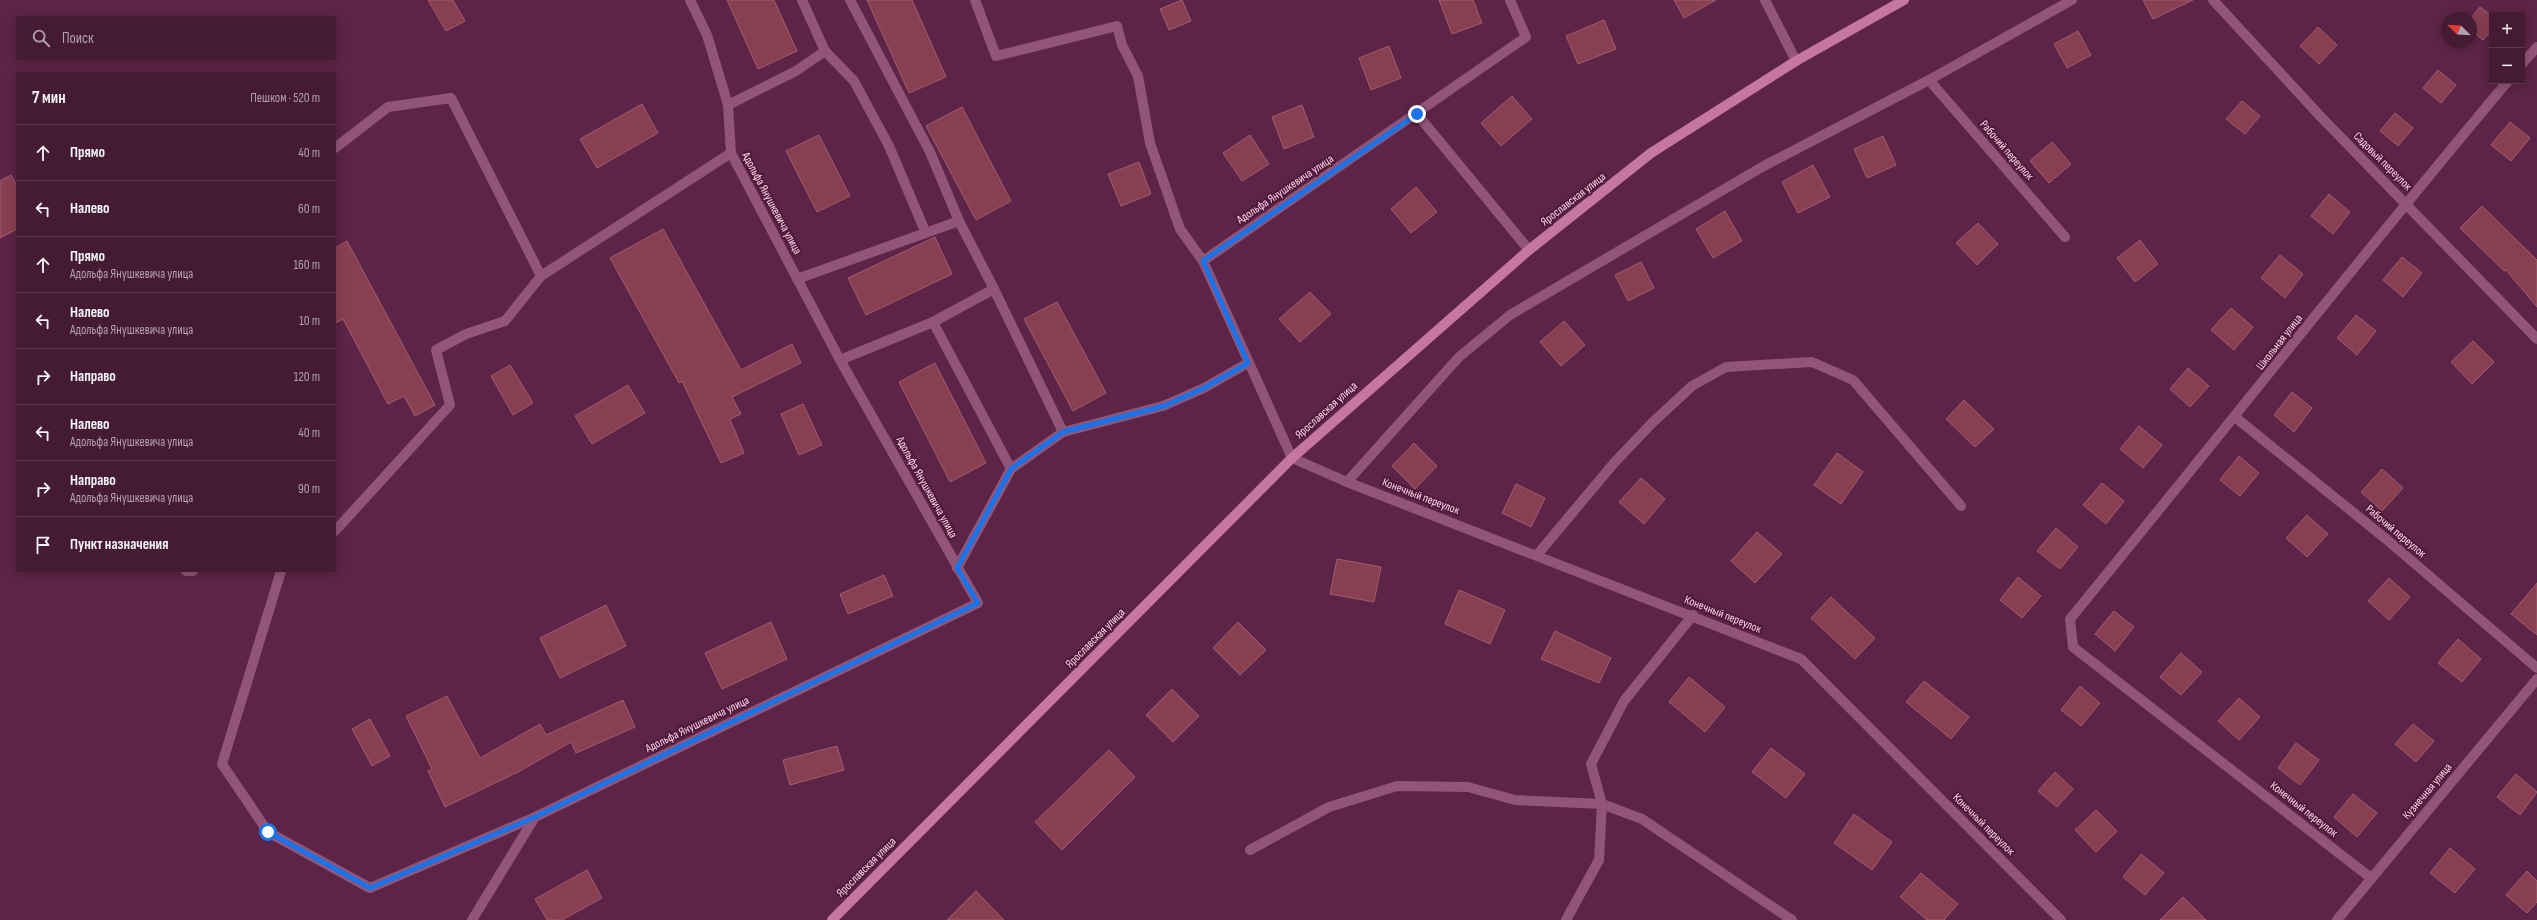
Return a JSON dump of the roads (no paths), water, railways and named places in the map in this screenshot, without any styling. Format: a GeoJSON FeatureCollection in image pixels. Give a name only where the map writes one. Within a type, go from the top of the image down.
{"type":"FeatureCollection","features":[{"type":"Feature","properties":{"kind":"main road","name":"Ярославская улица"},"geometry":{"type":"LineString","coordinates":[[832,920],[1292,458],[1529,250],[1651,153],[1796,61],[1904,0]]}},
{"type":"Feature","properties":{"kind":"street","name":"Адольфа Янушкевича улица"},"geometry":{"type":"LineString","coordinates":[[535,817],[978,603],[840,360],[731,153],[728,105],[707,35],[690,0]]}},
{"type":"Feature","properties":{"kind":"street"},"geometry":{"type":"LineString","coordinates":[[802,0],[825,51],[854,81],[889,146],[925,232]]}},
{"type":"Feature","properties":{"kind":"street"},"geometry":{"type":"LineString","coordinates":[[850,0],[930,152],[959,221],[994,289],[1063,432]]}},
{"type":"Feature","properties":{"kind":"street"},"geometry":{"type":"LineString","coordinates":[[975,0],[996,56],[1117,26],[1122,45],[1138,76],[1150,143],[1180,229],[1203,261],[1292,458]]}},
{"type":"Feature","properties":{"kind":"street","name":"Адольфа Янушкевича улица"},"geometry":{"type":"LineString","coordinates":[[1203,261],[1526,37],[1510,0]]}},
{"type":"Feature","properties":{"kind":"street"},"geometry":{"type":"LineString","coordinates":[[1765,0],[1796,61]]}},
{"type":"Feature","properties":{"kind":"street"},"geometry":{"type":"LineString","coordinates":[[1347,482],[1459,357],[1510,315],[1762,167],[1929,80],[2072,0]]}},
{"type":"Feature","properties":{"kind":"street","name":"Садовый переулок"},"geometry":{"type":"LineString","coordinates":[[2212,0],[2322,117],[2406,202],[2537,339]]}},
{"type":"Feature","properties":{"kind":"street"},"geometry":{"type":"LineString","coordinates":[[2525,61],[2537,47]]}},
{"type":"Feature","properties":{"kind":"street"},"geometry":{"type":"LineString","coordinates":[[728,105],[796,71],[825,51]]}},
{"type":"Feature","properties":{"kind":"street","name":"Рабочий переулок"},"geometry":{"type":"LineString","coordinates":[[1929,80],[2065,237]]}},
{"type":"Feature","properties":{"kind":"street","name":"Школьная улица"},"geometry":{"type":"LineString","coordinates":[[2070,619],[2235,417],[2406,202],[2505,84]]}},
{"type":"Feature","properties":{"kind":"street"},"geometry":{"type":"LineString","coordinates":[[336,147],[388,107],[451,98],[541,276]]}},
{"type":"Feature","properties":{"kind":"street"},"geometry":{"type":"LineString","coordinates":[[1417,114],[1529,250]]}},
{"type":"Feature","properties":{"kind":"street"},"geometry":{"type":"LineString","coordinates":[[336,530],[450,405],[436,350],[466,334],[505,321],[541,276],[731,153]]}},
{"type":"Feature","properties":{"kind":"street"},"geometry":{"type":"LineString","coordinates":[[798,279],[959,221]]}},
{"type":"Feature","properties":{"kind":"street"},"geometry":{"type":"LineString","coordinates":[[840,360],[933,322],[994,289]]}},
{"type":"Feature","properties":{"kind":"street"},"geometry":{"type":"LineString","coordinates":[[933,322],[1011,469]]}},
{"type":"Feature","properties":{"kind":"street"},"geometry":{"type":"LineString","coordinates":[[1537,555],[1614,463],[1653,422],[1692,386],[1726,367],[1812,362],[1853,380],[1961,506]]}},
{"type":"Feature","properties":{"kind":"street"},"geometry":{"type":"LineString","coordinates":[[957,568],[1011,469],[1063,432],[1164,406],[1204,388],[1248,363]]}},
{"type":"Feature","properties":{"kind":"street","name":"Рабочий переулок"},"geometry":{"type":"LineString","coordinates":[[2235,417],[2386,539],[2537,668]]}},
{"type":"Feature","properties":{"kind":"street","name":"Конечный переулок"},"geometry":{"type":"LineString","coordinates":[[1292,458],[1347,482],[1801,659],[2061,920]]}},
{"type":"Feature","properties":{"kind":"street"},"geometry":{"type":"LineString","coordinates":[[281,572],[222,764],[268,832],[370,888],[535,817]]}},
{"type":"Feature","properties":{"kind":"street"},"geometry":{"type":"LineString","coordinates":[[1566,920],[1599,860],[1602,804],[1591,764],[1624,701],[1693,616]]}},
{"type":"Feature","properties":{"kind":"street","name":"Конечный переулок"},"geometry":{"type":"LineString","coordinates":[[2070,619],[2073,647],[2371,878]]}},
{"type":"Feature","properties":{"kind":"street","name":"Кузнечная улица"},"geometry":{"type":"LineString","coordinates":[[2337,920],[2537,679]]}},
{"type":"Feature","properties":{"kind":"street"},"geometry":{"type":"LineString","coordinates":[[1250,850],[1329,807],[1397,786],[1468,787],[1515,800],[1602,804],[1642,819],[1792,920]]}},
{"type":"Feature","properties":{"kind":"street"},"geometry":{"type":"LineString","coordinates":[[472,920],[535,817]]}}]}
